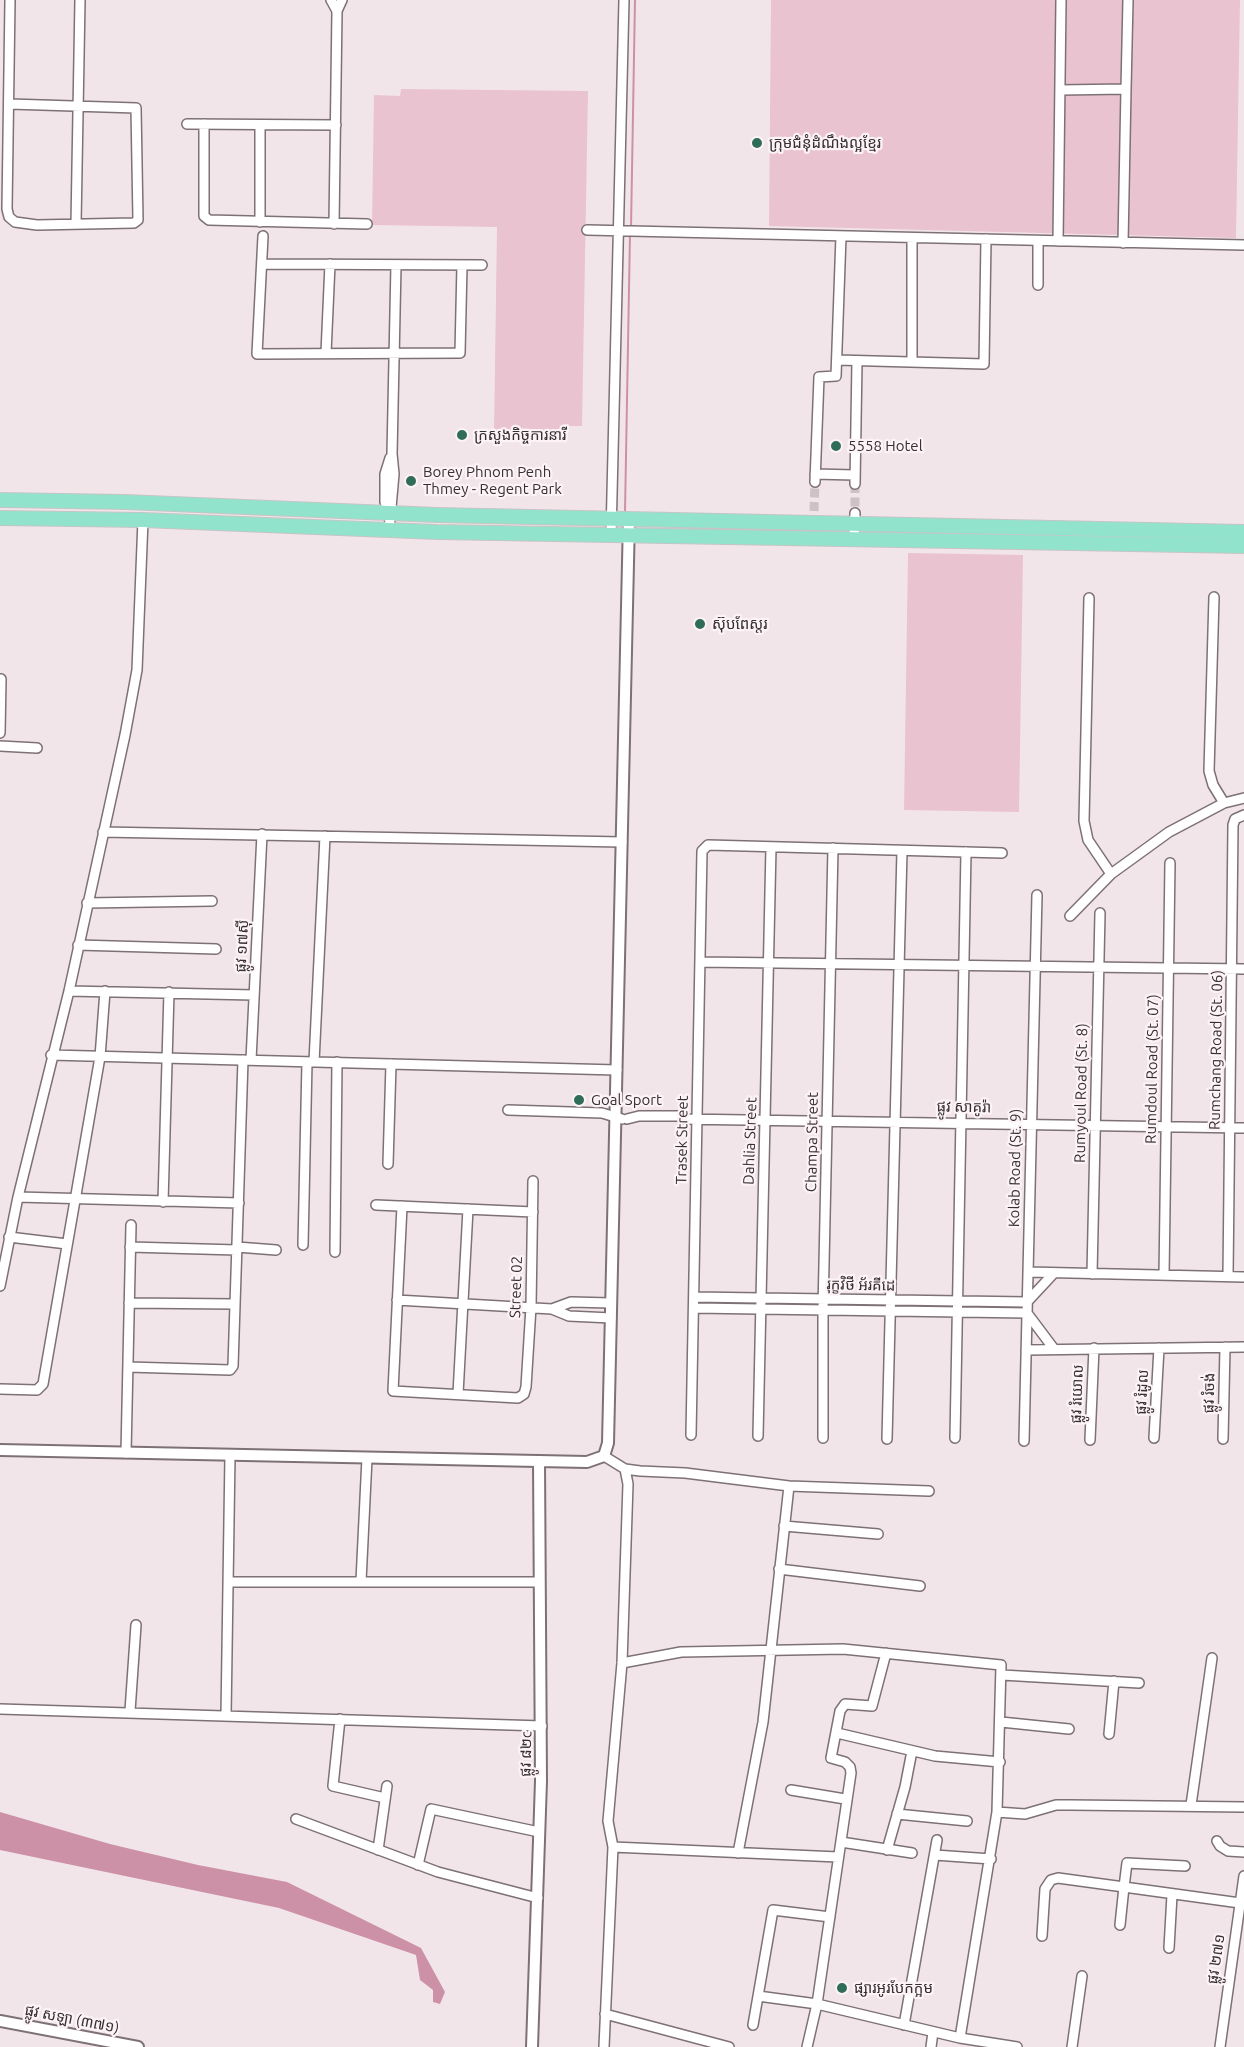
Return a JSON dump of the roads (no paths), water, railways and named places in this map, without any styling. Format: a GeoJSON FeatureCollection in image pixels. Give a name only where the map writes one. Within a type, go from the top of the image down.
{"type":"FeatureCollection","features":[{"type":"Feature","properties":{"kind":"main road"},"geometry":{"type":"LineString","coordinates":[[0,500],[629,519],[855,518],[1244,532]]}},
{"type":"Feature","properties":{"kind":"main road"},"geometry":{"type":"LineString","coordinates":[[0,518],[143,520],[389,530],[611,535],[1244,546]]}},
{"type":"Feature","properties":{"kind":"street"},"geometry":{"type":"LineString","coordinates":[[10,0],[7,199],[9,217],[15,222],[38,225],[134,223],[138,216],[136,108],[78,104],[10,104]]}},
{"type":"Feature","properties":{"kind":"street"},"geometry":{"type":"LineString","coordinates":[[76,224],[80,0]]}},
{"type":"Feature","properties":{"kind":"street"},"geometry":{"type":"LineString","coordinates":[[331,0],[337,11]]}},
{"type":"Feature","properties":{"kind":"street"},"geometry":{"type":"LineString","coordinates":[[334,224],[337,11],[342,0]]}},
{"type":"Feature","properties":{"kind":"street"},"geometry":{"type":"LineString","coordinates":[[611,535],[624,0]]}},
{"type":"Feature","properties":{"kind":"street"},"geometry":{"type":"LineString","coordinates":[[1058,241],[1061,0]]}},
{"type":"Feature","properties":{"kind":"street"},"geometry":{"type":"LineString","coordinates":[[1123,243],[1128,0]]}},
{"type":"Feature","properties":{"kind":"street"},"geometry":{"type":"LineString","coordinates":[[1060,90],[1126,89]]}},
{"type":"Feature","properties":{"kind":"street"},"geometry":{"type":"LineString","coordinates":[[187,124],[336,124]]}},
{"type":"Feature","properties":{"kind":"street"},"geometry":{"type":"LineString","coordinates":[[204,124],[204,216],[209,220],[367,224]]}},
{"type":"Feature","properties":{"kind":"street"},"geometry":{"type":"LineString","coordinates":[[260,124],[260,222]]}},
{"type":"Feature","properties":{"kind":"street"},"geometry":{"type":"LineString","coordinates":[[587,230],[1244,245]]}},
{"type":"Feature","properties":{"kind":"street"},"geometry":{"type":"LineString","coordinates":[[263,236],[257,354],[460,353],[462,265]]}},
{"type":"Feature","properties":{"kind":"street"},"geometry":{"type":"LineString","coordinates":[[836,376],[841,236]]}},
{"type":"Feature","properties":{"kind":"street"},"geometry":{"type":"LineString","coordinates":[[912,238],[912,362]]}},
{"type":"Feature","properties":{"kind":"street"},"geometry":{"type":"LineString","coordinates":[[837,360],[984,364],[986,239]]}},
{"type":"Feature","properties":{"kind":"street"},"geometry":{"type":"LineString","coordinates":[[1038,241],[1038,285]]}},
{"type":"Feature","properties":{"kind":"street"},"geometry":{"type":"LineString","coordinates":[[262,264],[482,266]]}},
{"type":"Feature","properties":{"kind":"street"},"geometry":{"type":"LineString","coordinates":[[326,353],[330,264]]}},
{"type":"Feature","properties":{"kind":"street"},"geometry":{"type":"LineString","coordinates":[[389,530],[394,474],[392,454],[396,265]]}},
{"type":"Feature","properties":{"kind":"street"},"geometry":{"type":"LineString","coordinates":[[857,361],[857,376],[855,480],[815,478],[819,377],[857,376]]}},
{"type":"Feature","properties":{"kind":"street"},"geometry":{"type":"LineString","coordinates":[[854,539],[855,518]]}},
{"type":"Feature","properties":{"kind":"street"},"geometry":{"type":"LineString","coordinates":[[604,1456],[608,1443],[611,1303],[621,1119],[617,1070],[629,519]]}},
{"type":"Feature","properties":{"kind":"street"},"geometry":{"type":"LineString","coordinates":[[0,1286],[51,1055],[69,991],[137,670],[143,520]]}},
{"type":"Feature","properties":{"kind":"street"},"geometry":{"type":"LineString","coordinates":[[1214,597],[1209,771],[1213,785],[1224,803]]}},
{"type":"Feature","properties":{"kind":"street"},"geometry":{"type":"LineString","coordinates":[[1089,598],[1083,821],[1088,840],[1111,874]]}},
{"type":"Feature","properties":{"kind":"street"},"geometry":{"type":"LineString","coordinates":[[0,733],[1,679]]}},
{"type":"Feature","properties":{"kind":"street"},"geometry":{"type":"LineString","coordinates":[[0,746],[37,748]]}},
{"type":"Feature","properties":{"kind":"street"},"geometry":{"type":"LineString","coordinates":[[1070,915],[1111,874],[1169,832],[1224,803],[1244,798]]}},
{"type":"Feature","properties":{"kind":"street","name":"Rumchang Road (St. 06)"},"geometry":{"type":"LineString","coordinates":[[1228,1276],[1233,825],[1235,819],[1244,815]]}},
{"type":"Feature","properties":{"kind":"street"},"geometry":{"type":"LineString","coordinates":[[103,832],[622,842]]}},
{"type":"Feature","properties":{"kind":"street","name":"ផ្លូវ ១៧ស៊ី"},"geometry":{"type":"LineString","coordinates":[[128,1367],[230,1370],[233,1366],[239,1203],[247,1060],[254,995],[262,834]]}},
{"type":"Feature","properties":{"kind":"street"},"geometry":{"type":"LineString","coordinates":[[303,1245],[310,1062],[325,836]]}},
{"type":"Feature","properties":{"kind":"street","name":"Trasek Street"},"geometry":{"type":"LineString","coordinates":[[691,1435],[702,851],[708,845],[771,847]]}},
{"type":"Feature","properties":{"kind":"street"},"geometry":{"type":"LineString","coordinates":[[771,847],[1002,853]]}},
{"type":"Feature","properties":{"kind":"street","name":"Dahlia Street"},"geometry":{"type":"LineString","coordinates":[[758,1436],[771,847]]}},
{"type":"Feature","properties":{"kind":"street","name":"Champa Street"},"geometry":{"type":"LineString","coordinates":[[823,1437],[823,1310],[833,848]]}},
{"type":"Feature","properties":{"kind":"street"},"geometry":{"type":"LineString","coordinates":[[887,1438],[902,850]]}},
{"type":"Feature","properties":{"kind":"street"},"geometry":{"type":"LineString","coordinates":[[955,1438],[966,852]]}},
{"type":"Feature","properties":{"kind":"street","name":"Rumdoul Road (St. 07)"},"geometry":{"type":"LineString","coordinates":[[1164,1275],[1170,863]]}},
{"type":"Feature","properties":{"kind":"street","name":"Kolab Road (St. 9)"},"geometry":{"type":"LineString","coordinates":[[1024,1441],[1037,895]]}},
{"type":"Feature","properties":{"kind":"street"},"geometry":{"type":"LineString","coordinates":[[87,903],[212,901]]}},
{"type":"Feature","properties":{"kind":"street","name":"Rumyoul Road (St. 8)"},"geometry":{"type":"LineString","coordinates":[[1092,1274],[1100,913]]}},
{"type":"Feature","properties":{"kind":"street"},"geometry":{"type":"LineString","coordinates":[[78,945],[216,949]]}},
{"type":"Feature","properties":{"kind":"street"},"geometry":{"type":"LineString","coordinates":[[700,962],[1244,969]]}},
{"type":"Feature","properties":{"kind":"street"},"geometry":{"type":"LineString","coordinates":[[69,991],[254,995]]}},
{"type":"Feature","properties":{"kind":"street"},"geometry":{"type":"LineString","coordinates":[[0,1389],[41,1388],[100,1056],[105,991]]}},
{"type":"Feature","properties":{"kind":"street"},"geometry":{"type":"LineString","coordinates":[[163,1202],[169,992]]}},
{"type":"Feature","properties":{"kind":"street"},"geometry":{"type":"LineString","coordinates":[[51,1055],[617,1070]]}},
{"type":"Feature","properties":{"kind":"street"},"geometry":{"type":"LineString","coordinates":[[335,1252],[337,1062]]}},
{"type":"Feature","properties":{"kind":"street"},"geometry":{"type":"LineString","coordinates":[[388,1164],[391,1064]]}},
{"type":"Feature","properties":{"kind":"street","name":"ផ្លូវ សាគូរ៉ា"},"geometry":{"type":"LineString","coordinates":[[508,1110],[602,1113],[639,1122],[680,1122],[683,1119]]}},
{"type":"Feature","properties":{"kind":"street","name":"ផ្លូវ សាគូរ៉ា"},"geometry":{"type":"LineString","coordinates":[[621,1119],[639,1116],[680,1116],[683,1119],[894,1120],[1244,1128]]}},
{"type":"Feature","properties":{"kind":"street","name":"Street 02"},"geometry":{"type":"LineString","coordinates":[[458,1394],[518,1398],[524,1394],[531,1307],[533,1181]]}},
{"type":"Feature","properties":{"kind":"street"},"geometry":{"type":"LineString","coordinates":[[18,1197],[239,1203]]}},
{"type":"Feature","properties":{"kind":"street"},"geometry":{"type":"LineString","coordinates":[[376,1205],[533,1212]]}},
{"type":"Feature","properties":{"kind":"street"},"geometry":{"type":"LineString","coordinates":[[402,1206],[393,1391],[458,1394],[468,1209]]}},
{"type":"Feature","properties":{"kind":"street"},"geometry":{"type":"LineString","coordinates":[[126,1453],[131,1225]]}},
{"type":"Feature","properties":{"kind":"street"},"geometry":{"type":"LineString","coordinates":[[9,1237],[67,1244]]}},
{"type":"Feature","properties":{"kind":"street"},"geometry":{"type":"LineString","coordinates":[[130,1247],[276,1250]]}},
{"type":"Feature","properties":{"kind":"street"},"geometry":{"type":"LineString","coordinates":[[1028,1272],[1244,1276]]}},
{"type":"Feature","properties":{"kind":"street"},"geometry":{"type":"LineString","coordinates":[[1027,1302],[1054,1273]]}},
{"type":"Feature","properties":{"kind":"street","name":"រុក្ខវិថី អ័រគីដេ"},"geometry":{"type":"LineString","coordinates":[[694,1298],[1027,1302]]}},
{"type":"Feature","properties":{"kind":"street"},"geometry":{"type":"LineString","coordinates":[[397,1300],[531,1307],[552,1309],[570,1317],[611,1317]]}},
{"type":"Feature","properties":{"kind":"street"},"geometry":{"type":"LineString","coordinates":[[552,1309],[571,1302],[611,1303]]}},
{"type":"Feature","properties":{"kind":"street"},"geometry":{"type":"LineString","coordinates":[[129,1303],[235,1304]]}},
{"type":"Feature","properties":{"kind":"street","name":"រុក្ខវិថី អ័រគីដេ"},"geometry":{"type":"LineString","coordinates":[[694,1308],[1027,1313]]}},
{"type":"Feature","properties":{"kind":"street"},"geometry":{"type":"LineString","coordinates":[[1027,1313],[1054,1349]]}},
{"type":"Feature","properties":{"kind":"street","name":"ផ្លូវ រំចង់"},"geometry":{"type":"LineString","coordinates":[[1223,1439],[1225,1347]]}},
{"type":"Feature","properties":{"kind":"street"},"geometry":{"type":"LineString","coordinates":[[1026,1350],[1244,1347]]}},
{"type":"Feature","properties":{"kind":"street","name":"ផ្លូវ រំយោល"},"geometry":{"type":"LineString","coordinates":[[1090,1440],[1094,1348]]}},
{"type":"Feature","properties":{"kind":"street","name":"ផ្លូវ រំដូល"},"geometry":{"type":"LineString","coordinates":[[1154,1438],[1159,1348]]}},
{"type":"Feature","properties":{"kind":"street"},"geometry":{"type":"LineString","coordinates":[[0,1450],[587,1462],[604,1456]]}},
{"type":"Feature","properties":{"kind":"street"},"geometry":{"type":"LineString","coordinates":[[226,1716],[230,1455]]}},
{"type":"Feature","properties":{"kind":"street"},"geometry":{"type":"LineString","coordinates":[[604,1456],[625,1469],[789,1486],[929,1491]]}},
{"type":"Feature","properties":{"kind":"street"},"geometry":{"type":"LineString","coordinates":[[361,1581],[367,1458]]}},
{"type":"Feature","properties":{"kind":"street","name":"ផ្លូវ ៨២c"},"geometry":{"type":"LineString","coordinates":[[532,2047],[542,1726],[539,1461]]}},
{"type":"Feature","properties":{"kind":"street"},"geometry":{"type":"LineString","coordinates":[[604,2047],[613,1847],[608,1821],[622,1663],[628,1484],[625,1469]]}},
{"type":"Feature","properties":{"kind":"street"},"geometry":{"type":"LineString","coordinates":[[738,1853],[763,1722],[773,1652],[779,1569],[789,1486]]}},
{"type":"Feature","properties":{"kind":"street"},"geometry":{"type":"LineString","coordinates":[[784,1526],[878,1534]]}},
{"type":"Feature","properties":{"kind":"street"},"geometry":{"type":"LineString","coordinates":[[779,1569],[920,1586]]}},
{"type":"Feature","properties":{"kind":"street"},"geometry":{"type":"LineString","coordinates":[[229,1582],[539,1582]]}},
{"type":"Feature","properties":{"kind":"street"},"geometry":{"type":"LineString","coordinates":[[130,1712],[136,1625]]}},
{"type":"Feature","properties":{"kind":"street"},"geometry":{"type":"LineString","coordinates":[[622,1663],[681,1652],[843,1649],[1001,1665],[997,1812],[960,2038]]}},
{"type":"Feature","properties":{"kind":"street"},"geometry":{"type":"LineString","coordinates":[[807,2047],[817,2004],[850,1767],[831,1758],[841,1706],[872,1706],[886,1653]]}},
{"type":"Feature","properties":{"kind":"street"},"geometry":{"type":"LineString","coordinates":[[1191,1806],[1212,1658]]}},
{"type":"Feature","properties":{"kind":"street"},"geometry":{"type":"LineString","coordinates":[[1002,1675],[1139,1683]]}},
{"type":"Feature","properties":{"kind":"street"},"geometry":{"type":"LineString","coordinates":[[1109,1734],[1114,1682]]}},
{"type":"Feature","properties":{"kind":"street"},"geometry":{"type":"LineString","coordinates":[[0,1709],[542,1726]]}},
{"type":"Feature","properties":{"kind":"street"},"geometry":{"type":"LineString","coordinates":[[340,1719],[333,1786],[385,1798]]}},
{"type":"Feature","properties":{"kind":"street"},"geometry":{"type":"LineString","coordinates":[[1001,1722],[1069,1729]]}},
{"type":"Feature","properties":{"kind":"street"},"geometry":{"type":"LineString","coordinates":[[837,1733],[958,1760],[1000,1762]]}},
{"type":"Feature","properties":{"kind":"street"},"geometry":{"type":"LineString","coordinates":[[887,1850],[912,1751]]}},
{"type":"Feature","properties":{"kind":"street"},"geometry":{"type":"LineString","coordinates":[[378,1850],[387,1786]]}},
{"type":"Feature","properties":{"kind":"street"},"geometry":{"type":"LineString","coordinates":[[791,1790],[846,1799]]}},
{"type":"Feature","properties":{"kind":"street"},"geometry":{"type":"LineString","coordinates":[[997,1812],[1025,1814],[1044,1808],[1071,1804],[1244,1807]]}},
{"type":"Feature","properties":{"kind":"street"},"geometry":{"type":"LineString","coordinates":[[418,1865],[431,1809],[539,1832]]}},
{"type":"Feature","properties":{"kind":"street"},"geometry":{"type":"LineString","coordinates":[[897,1814],[968,1821]]}},
{"type":"Feature","properties":{"kind":"street"},"geometry":{"type":"LineString","coordinates":[[296,1819],[418,1865],[538,1898]]}},
{"type":"Feature","properties":{"kind":"street"},"geometry":{"type":"LineString","coordinates":[[904,2025],[937,1840]]}},
{"type":"Feature","properties":{"kind":"street"},"geometry":{"type":"LineString","coordinates":[[1217,1840],[1220,1846],[1228,1851],[1244,1852]]}},
{"type":"Feature","properties":{"kind":"street"},"geometry":{"type":"LineString","coordinates":[[841,1842],[912,1853]]}},
{"type":"Feature","properties":{"kind":"street"},"geometry":{"type":"LineString","coordinates":[[613,1847],[838,1857]]}},
{"type":"Feature","properties":{"kind":"street"},"geometry":{"type":"LineString","coordinates":[[935,1855],[991,1859]]}},
{"type":"Feature","properties":{"kind":"street"},"geometry":{"type":"LineString","coordinates":[[1120,1925],[1127,1863],[1185,1866]]}},
{"type":"Feature","properties":{"kind":"street","name":"ផ្លូវ ២៧១"},"geometry":{"type":"LineString","coordinates":[[1220,2047],[1240,1929],[1240,1904],[1244,1876]]}},
{"type":"Feature","properties":{"kind":"street"},"geometry":{"type":"LineString","coordinates":[[1042,1936],[1046,1889],[1051,1880],[1058,1878],[1240,1904]]}},
{"type":"Feature","properties":{"kind":"street"},"geometry":{"type":"LineString","coordinates":[[1169,1948],[1172,1895]]}},
{"type":"Feature","properties":{"kind":"street"},"geometry":{"type":"LineString","coordinates":[[753,2025],[773,1910],[830,1917]]}},
{"type":"Feature","properties":{"kind":"street"},"geometry":{"type":"LineString","coordinates":[[1072,2047],[1082,1976]]}},
{"type":"Feature","properties":{"kind":"street"},"geometry":{"type":"LineString","coordinates":[[758,1996],[817,2004],[960,2038],[1017,2047]]}},
{"type":"Feature","properties":{"kind":"street"},"geometry":{"type":"LineString","coordinates":[[605,2014],[729,2047]]}},
{"type":"Feature","properties":{"kind":"street","name":"ផ្លូវ សឡា (៣៧១)"},"geometry":{"type":"LineString","coordinates":[[0,2021],[138,2047]]}},
{"type":"Feature","properties":{"kind":"street"},"geometry":{"type":"LineString","coordinates":[[931,2047],[933,2032]]}},
{"type":"Feature","properties":{"kind":"waterway"},"geometry":{"type":"LineString","coordinates":[[631,228],[635,0]]}},
{"type":"Feature","properties":{"kind":"waterway"},"geometry":{"type":"LineString","coordinates":[[625,511],[630,234]]}},
{"type":"Feature","properties":{"kind":"tunnel"},"geometry":{"type":"LineString","coordinates":[[814,511],[815,482]]}},
{"type":"Feature","properties":{"kind":"tunnel"},"geometry":{"type":"LineString","coordinates":[[855,484],[855,513]]}},
{"type":"Feature","properties":{"kind":"place","name":"ក្រុមជំនុំដំណឹងល្អខ្មែរ"},"geometry":{"type":"Point","coordinates":[757,143]}},
{"type":"Feature","properties":{"kind":"place","name":"ក្រសួងកិច្ចការនារី"},"geometry":{"type":"Point","coordinates":[462,435]}},
{"type":"Feature","properties":{"kind":"place","name":"5558 Hotel"},"geometry":{"type":"Point","coordinates":[836,446]}},
{"type":"Feature","properties":{"kind":"place","name":"Borey Phnom Penh Thmey - Regent Park"},"geometry":{"type":"Point","coordinates":[411,481]}},
{"type":"Feature","properties":{"kind":"place","name":"ស៊ុបពែស្តរ"},"geometry":{"type":"Point","coordinates":[700,624]}},
{"type":"Feature","properties":{"kind":"place","name":"Goal Sport"},"geometry":{"type":"Point","coordinates":[579,1100]}},
{"type":"Feature","properties":{"kind":"place","name":"ផ្សារអូរបែកក្អម"},"geometry":{"type":"Point","coordinates":[842,1988]}}]}
